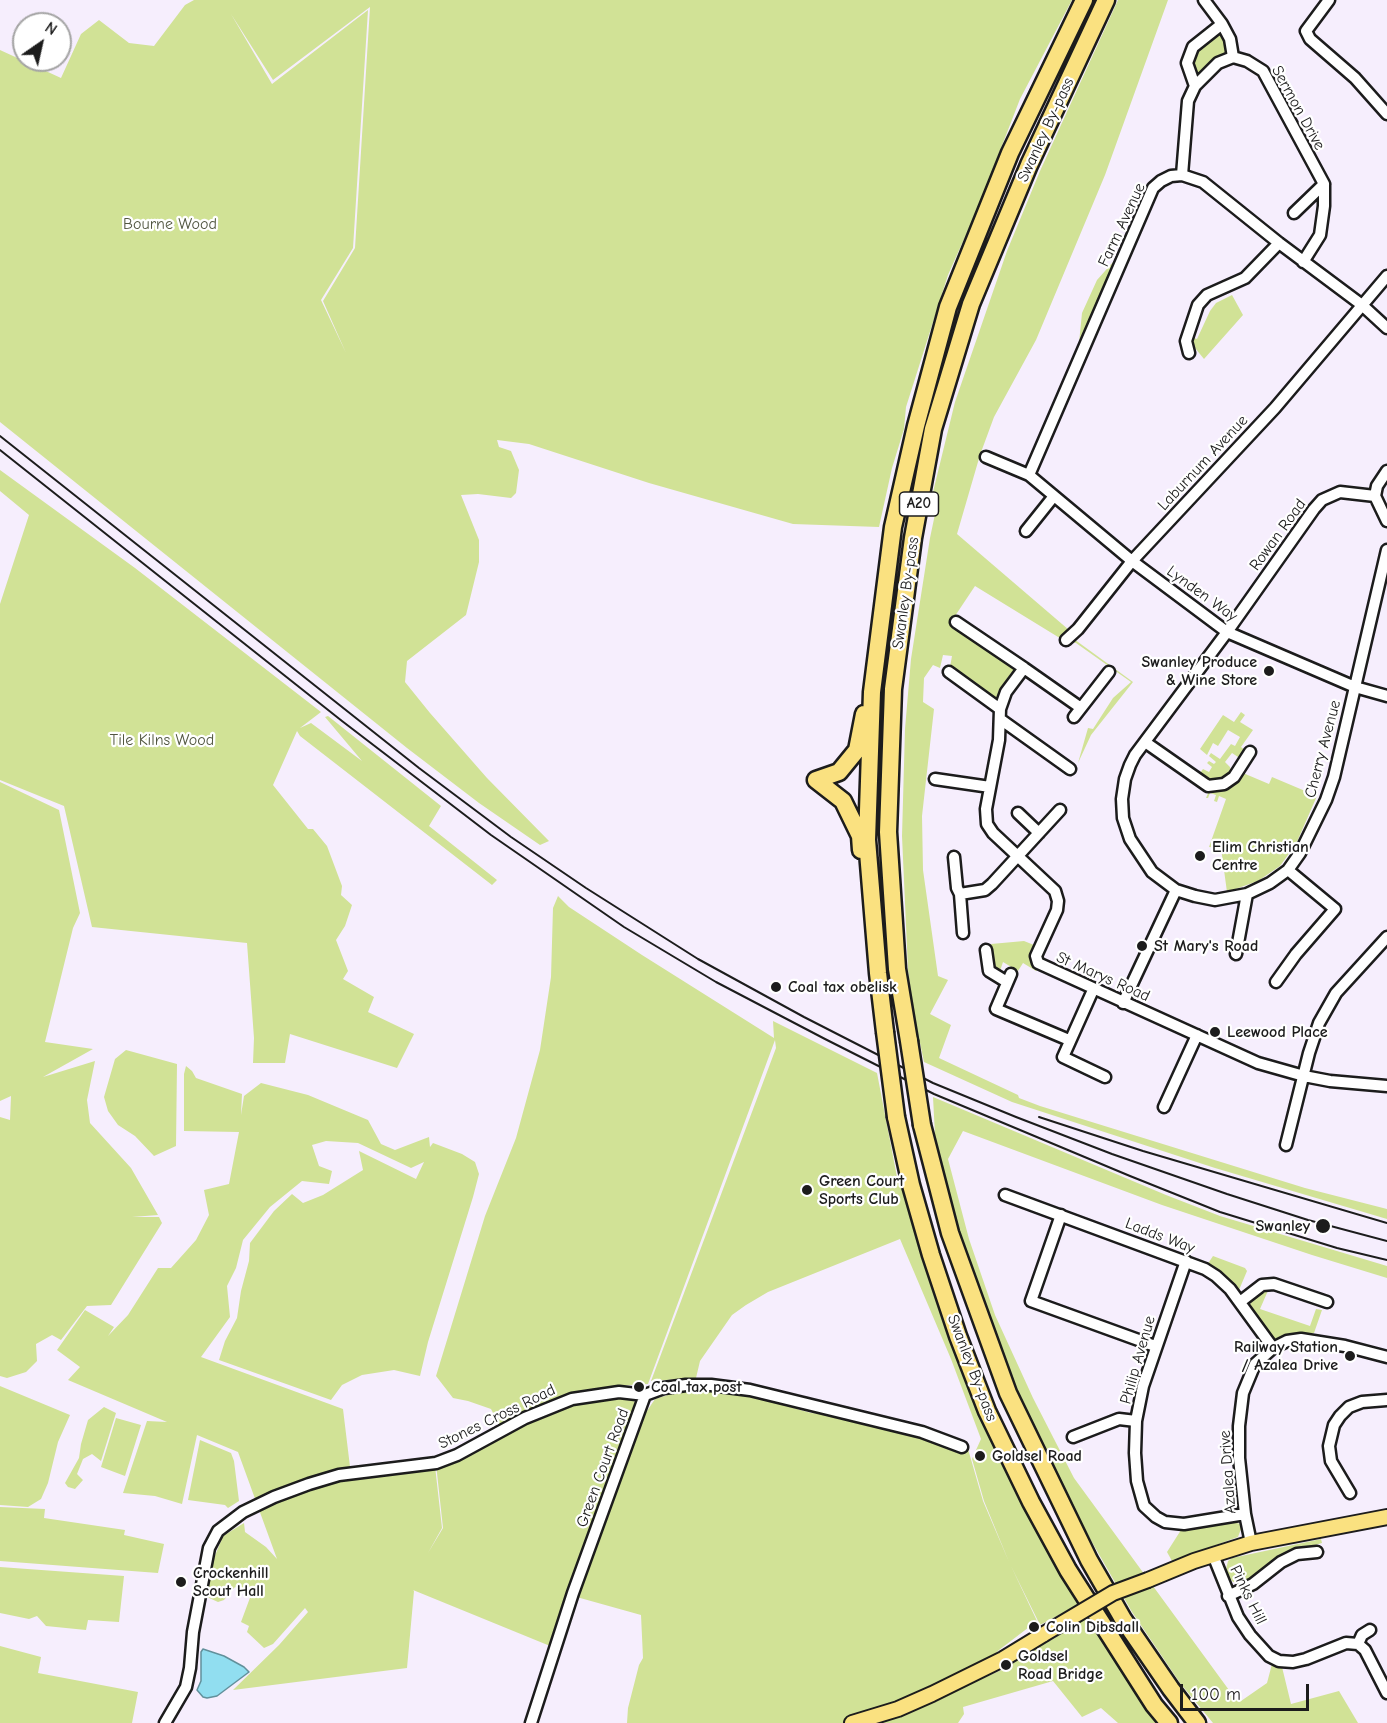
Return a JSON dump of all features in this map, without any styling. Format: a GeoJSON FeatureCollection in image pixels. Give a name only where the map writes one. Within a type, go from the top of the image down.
{"type":"FeatureCollection","features":[{"type":"Feature","properties":{"kind":"highway","name":"Swanley By-pass"},"geometry":{"type":"LineString","coordinates":[[1084,0],[1010,153],[948,308],[916,426],[893,527],[872,692],[867,840],[884,1025],[896,1117],[911,1185],[958,1336],[987,1411],[1031,1502],[1068,1570],[1154,1704],[1169,1723]]}},
{"type":"Feature","properties":{"kind":"highway","name":"Swanley By-pass"},"geometry":{"type":"LineString","coordinates":[[1106,0],[1029,165],[971,304],[933,429],[919,506],[893,689],[888,832],[897,969],[923,1132],[950,1233],[1008,1393],[1089,1560],[1123,1619],[1197,1723]]}},
{"type":"Feature","properties":{"kind":"highway"},"geometry":{"type":"LineString","coordinates":[[883,608],[857,750],[839,772],[816,780],[843,801],[860,836],[873,991],[884,1025]]}},
{"type":"Feature","properties":{"kind":"main road"},"geometry":{"type":"LineString","coordinates":[[852,1723],[898,1710],[924,1698],[1003,1659],[1103,1598],[1148,1580],[1251,1543],[1387,1517]]}},
{"type":"Feature","properties":{"kind":"street"},"geometry":{"type":"LineString","coordinates":[[1204,0],[1230,39],[1233,57],[1218,63],[1195,86],[1188,101],[1182,175],[1203,182],[1303,262],[1362,305],[1387,328]]}},
{"type":"Feature","properties":{"kind":"street"},"geometry":{"type":"LineString","coordinates":[[1329,0],[1306,31],[1310,39],[1355,78],[1387,114]]}},
{"type":"Feature","properties":{"kind":"street"},"geometry":{"type":"LineString","coordinates":[[1195,86],[1186,63],[1193,47],[1222,24]]}},
{"type":"Feature","properties":{"kind":"street","name":"Sermon Drive"},"geometry":{"type":"LineString","coordinates":[[1233,57],[1247,61],[1263,71],[1324,184]]}},
{"type":"Feature","properties":{"kind":"street","name":"Farm Avenue"},"geometry":{"type":"LineString","coordinates":[[1029,475],[1153,188],[1171,176],[1182,175]]}},
{"type":"Feature","properties":{"kind":"street"},"geometry":{"type":"LineString","coordinates":[[1294,213],[1324,184]]}},
{"type":"Feature","properties":{"kind":"street"},"geometry":{"type":"LineString","coordinates":[[1303,262],[1320,235],[1324,184]]}},
{"type":"Feature","properties":{"kind":"street"},"geometry":{"type":"LineString","coordinates":[[1189,353],[1186,340],[1198,305],[1207,295],[1245,278],[1279,243]]}},
{"type":"Feature","properties":{"kind":"street","name":"Laburnum Avenue"},"geometry":{"type":"LineString","coordinates":[[1066,640],[1078,629],[1132,561],[1275,408],[1387,276]]}},
{"type":"Feature","properties":{"kind":"street","name":"Lynden Way"},"geometry":{"type":"LineString","coordinates":[[986,457],[1029,475],[1132,561],[1227,632],[1356,687],[1387,696]]}},
{"type":"Feature","properties":{"kind":"street"},"geometry":{"type":"LineString","coordinates":[[1387,471],[1377,486],[1375,496],[1387,521]]}},
{"type":"Feature","properties":{"kind":"street","name":"Rowan Road"},"geometry":{"type":"LineString","coordinates":[[1227,632],[1322,500],[1340,492],[1375,496]]}},
{"type":"Feature","properties":{"kind":"street"},"geometry":{"type":"LineString","coordinates":[[1026,531],[1054,496]]}},
{"type":"Feature","properties":{"kind":"street"},"geometry":{"type":"LineString","coordinates":[[1356,687],[1387,550]]}},
{"type":"Feature","properties":{"kind":"street"},"geometry":{"type":"LineString","coordinates":[[956,622],[1024,668],[1078,713],[1108,672]]}},
{"type":"Feature","properties":{"kind":"street","name":"Cherry Avenue"},"geometry":{"type":"LineString","coordinates":[[1227,632],[1135,755],[1125,779],[1122,799],[1123,818],[1130,839],[1152,872],[1176,890],[1215,900],[1247,894],[1270,883],[1288,870],[1305,845],[1326,800],[1334,777],[1356,687]]}},
{"type":"Feature","properties":{"kind":"street","name":"St Marys Road"},"geometry":{"type":"LineString","coordinates":[[1024,668],[1006,692],[1000,714],[999,740],[986,809],[987,824],[993,833],[1052,886],[1058,901],[1057,910],[1036,956],[1038,963],[1093,990],[1258,1063],[1304,1076],[1341,1083],[1387,1086]]}},
{"type":"Feature","properties":{"kind":"street"},"geometry":{"type":"LineString","coordinates":[[949,672],[1070,769]]}},
{"type":"Feature","properties":{"kind":"street"},"geometry":{"type":"LineString","coordinates":[[1145,742],[1208,786],[1224,784],[1234,777],[1250,752]]}},
{"type":"Feature","properties":{"kind":"street"},"geometry":{"type":"LineString","coordinates":[[935,779],[990,787]]}},
{"type":"Feature","properties":{"kind":"street"},"geometry":{"type":"LineString","coordinates":[[960,894],[985,890],[993,884],[1060,810]]}},
{"type":"Feature","properties":{"kind":"street"},"geometry":{"type":"LineString","coordinates":[[1018,813],[1039,833]]}},
{"type":"Feature","properties":{"kind":"street"},"geometry":{"type":"LineString","coordinates":[[954,857],[963,933]]}},
{"type":"Feature","properties":{"kind":"street"},"geometry":{"type":"LineString","coordinates":[[1276,982],[1296,954],[1335,909],[1288,870]]}},
{"type":"Feature","properties":{"kind":"street"},"geometry":{"type":"LineString","coordinates":[[1123,1003],[1176,890]]}},
{"type":"Feature","properties":{"kind":"street"},"geometry":{"type":"LineString","coordinates":[[1236,954],[1247,894]]}},
{"type":"Feature","properties":{"kind":"street"},"geometry":{"type":"LineString","coordinates":[[1287,1145],[1315,1034],[1325,1011],[1344,984],[1387,937]]}},
{"type":"Feature","properties":{"kind":"street"},"geometry":{"type":"LineString","coordinates":[[986,950],[989,971],[1009,978],[996,1009],[1069,1040]]}},
{"type":"Feature","properties":{"kind":"street"},"geometry":{"type":"LineString","coordinates":[[1093,990],[1063,1057],[1105,1077]]}},
{"type":"Feature","properties":{"kind":"street"},"geometry":{"type":"LineString","coordinates":[[1164,1107],[1197,1035]]}},
{"type":"Feature","properties":{"kind":"street","name":"Ladds Way"},"geometry":{"type":"LineString","coordinates":[[1005,1195],[1186,1261],[1216,1276],[1230,1289],[1273,1348]]}},
{"type":"Feature","properties":{"kind":"street"},"geometry":{"type":"LineString","coordinates":[[1061,1215],[1031,1301],[1155,1346]]}},
{"type":"Feature","properties":{"kind":"street","name":"Philip Avenue"},"geometry":{"type":"LineString","coordinates":[[1186,1261],[1143,1386],[1136,1421],[1137,1481],[1144,1506],[1165,1522],[1174,1524],[1245,1514]]}},
{"type":"Feature","properties":{"kind":"street"},"geometry":{"type":"LineString","coordinates":[[1240,1302],[1262,1285],[1274,1284],[1327,1302]]}},
{"type":"Feature","properties":{"kind":"street","name":"Azalea Drive"},"geometry":{"type":"LineString","coordinates":[[1251,1543],[1245,1514],[1239,1458],[1240,1408],[1243,1393],[1255,1364],[1273,1348],[1287,1341],[1301,1339],[1345,1346],[1387,1357]]}},
{"type":"Feature","properties":{"kind":"street","name":"Green Court Road"},"geometry":{"type":"LineString","coordinates":[[531,1723],[573,1593],[645,1395],[664,1388],[687,1385],[711,1385],[750,1390],[922,1432],[962,1447]]}},
{"type":"Feature","properties":{"kind":"street","name":"Stones Cross Road"},"geometry":{"type":"LineString","coordinates":[[165,1723],[186,1687],[193,1632],[209,1548],[218,1531],[243,1512],[274,1497],[339,1474],[436,1463],[457,1455],[525,1418],[572,1399],[619,1392],[645,1395]]}},
{"type":"Feature","properties":{"kind":"street"},"geometry":{"type":"LineString","coordinates":[[1350,1493],[1331,1461],[1329,1446],[1334,1425],[1349,1407],[1362,1402],[1387,1400]]}},
{"type":"Feature","properties":{"kind":"street"},"geometry":{"type":"LineString","coordinates":[[1072,1437],[1119,1419],[1136,1421]]}},
{"type":"Feature","properties":{"kind":"street"},"geometry":{"type":"LineString","coordinates":[[1228,1596],[1253,1584],[1281,1562],[1297,1554],[1317,1552]]}},
{"type":"Feature","properties":{"kind":"street","name":"Pinks Hill"},"geometry":{"type":"LineString","coordinates":[[1213,1555],[1228,1596],[1250,1635],[1261,1649],[1279,1661],[1300,1661],[1346,1643],[1358,1644]]}},
{"type":"Feature","properties":{"kind":"street"},"geometry":{"type":"LineString","coordinates":[[1370,1630],[1362,1635],[1358,1644],[1365,1650],[1387,1693]]}},
{"type":"Feature","properties":{"kind":"green space","name":"Bourne Wood"},"geometry":{"type":"Polygon","coordinates":[[[194,0],[1072,0],[1020,99],[977,210],[948,275],[906,407],[904,429],[892,468],[879,527],[793,524],[649,483],[529,444],[497,440],[499,447],[511,451],[519,470],[516,493],[511,498],[478,494],[461,495],[479,540],[479,562],[466,615],[407,661],[405,682],[487,778],[549,841],[540,845],[479,803],[407,748],[0,422],[0,50],[12,56],[12,72],[48,72],[61,78],[64,72],[72,72],[72,54],[81,34],[99,20],[129,43],[154,46],[185,5],[194,0]],[[370,7],[273,80],[231,14],[272,84],[368,10],[353,248],[321,300],[346,353],[323,301],[355,248],[370,7]]]}},
{"type":"Feature","properties":{"kind":"green space"},"geometry":{"type":"Polygon","coordinates":[[[1118,0],[1168,0],[1105,175],[1036,340],[994,417],[980,455],[957,534],[1069,630],[1067,634],[1133,682],[1091,735],[1078,763],[1088,728],[1093,729],[1113,698],[1131,682],[1076,643],[1063,640],[975,586],[951,622],[998,654],[999,659],[1011,663],[1017,669],[1016,672],[1011,673],[999,690],[996,703],[992,695],[979,686],[975,686],[950,667],[952,656],[943,655],[940,668],[933,665],[924,678],[923,702],[934,709],[922,816],[923,870],[938,976],[948,980],[930,1014],[951,1025],[939,1058],[1040,1106],[1305,1188],[1387,1209],[1387,1219],[1215,1168],[1012,1102],[924,1062],[920,1043],[917,1041],[908,970],[902,836],[905,729],[911,659],[939,495],[933,492],[955,402],[1007,251],[1040,171],[1118,0]]]}},
{"type":"Feature","properties":{"kind":"green space"},"geometry":{"type":"Polygon","coordinates":[[[1222,25],[1233,56],[1195,86],[1187,63],[1193,47],[1222,25]]]}},
{"type":"Feature","properties":{"kind":"green space"},"geometry":{"type":"Polygon","coordinates":[[[1121,253],[1078,353],[1082,313],[1097,280],[1121,253]]]}},
{"type":"Feature","properties":{"kind":"green space"},"geometry":{"type":"Polygon","coordinates":[[[1232,295],[1243,315],[1204,359],[1191,343],[1191,337],[1197,339],[1216,303],[1232,295]]]}},
{"type":"Feature","properties":{"kind":"green space","name":"Tile Kilns Wood"},"geometry":{"type":"Polygon","coordinates":[[[0,470],[135,568],[321,712],[300,728],[311,723],[362,761],[325,717],[328,716],[441,806],[429,826],[497,880],[492,885],[300,736],[297,731],[273,785],[308,829],[313,829],[327,846],[342,886],[341,895],[352,905],[345,926],[336,940],[348,971],[343,979],[374,997],[368,1012],[414,1034],[397,1068],[290,1034],[285,1063],[253,1063],[254,1038],[247,943],[92,927],[64,806],[0,780],[0,604],[29,515],[0,491],[0,470]]]}},
{"type":"Feature","properties":{"kind":"green space"},"geometry":{"type":"Polygon","coordinates":[[[1241,712],[1245,715],[1240,722],[1253,730],[1241,747],[1246,751],[1238,757],[1232,753],[1225,762],[1231,771],[1228,775],[1219,780],[1206,778],[1200,773],[1203,769],[1209,772],[1212,767],[1207,763],[1209,761],[1214,764],[1216,762],[1209,756],[1211,753],[1220,759],[1231,744],[1235,746],[1240,737],[1228,730],[1218,746],[1213,743],[1207,755],[1200,749],[1223,715],[1234,722],[1241,712]]]}},
{"type":"Feature","properties":{"kind":"green space"},"geometry":{"type":"Polygon","coordinates":[[[1243,773],[1269,784],[1272,777],[1317,796],[1296,844],[1280,866],[1258,881],[1227,892],[1221,848],[1209,847],[1226,799],[1219,796],[1217,802],[1214,801],[1216,795],[1210,793],[1206,798],[1209,791],[1227,789],[1238,781],[1243,773]]]}},
{"type":"Feature","properties":{"kind":"green space"},"geometry":{"type":"Polygon","coordinates":[[[0,782],[59,810],[80,913],[73,928],[45,1042],[93,1049],[43,1077],[95,1061],[87,1100],[90,1123],[131,1168],[158,1215],[132,1217],[159,1217],[162,1223],[111,1305],[87,1306],[61,1340],[52,1335],[36,1344],[37,1361],[26,1372],[7,1378],[0,1376],[0,1117],[10,1120],[11,1096],[0,1101],[0,782]]]}},
{"type":"Feature","properties":{"kind":"green space"},"geometry":{"type":"Polygon","coordinates":[[[558,896],[569,907],[642,955],[774,1038],[773,1021],[877,1073],[897,1177],[931,1255],[957,1336],[1087,1600],[1040,1625],[1011,1566],[1037,1621],[999,1650],[975,1673],[848,1723],[627,1723],[628,1708],[639,1665],[643,1658],[641,1615],[573,1596],[631,1435],[655,1399],[687,1389],[742,1393],[811,1413],[858,1417],[921,1433],[968,1449],[983,1501],[1009,1562],[984,1501],[972,1459],[981,1439],[951,1359],[900,1239],[768,1292],[746,1305],[732,1315],[700,1361],[696,1378],[651,1381],[776,1048],[775,1040],[648,1384],[618,1386],[569,1395],[501,1428],[491,1409],[453,1398],[436,1376],[485,1216],[516,1138],[540,1050],[551,977],[553,908],[558,896]]]}},
{"type":"Feature","properties":{"kind":"green space"},"geometry":{"type":"Polygon","coordinates":[[[1024,941],[1034,945],[1030,958],[1038,969],[1036,971],[1023,963],[1018,971],[1003,962],[1000,971],[997,971],[991,944],[1024,941]]]}},
{"type":"Feature","properties":{"kind":"green space"},"geometry":{"type":"Polygon","coordinates":[[[126,1050],[177,1064],[176,1146],[154,1156],[135,1136],[118,1125],[108,1111],[104,1097],[115,1059],[126,1050]]]}},
{"type":"Feature","properties":{"kind":"green space"},"geometry":{"type":"Polygon","coordinates":[[[186,1066],[196,1078],[242,1094],[241,1115],[244,1096],[261,1083],[308,1095],[368,1120],[381,1144],[395,1150],[429,1137],[430,1147],[433,1143],[462,1154],[475,1162],[479,1174],[428,1342],[420,1376],[394,1370],[362,1375],[342,1385],[331,1400],[219,1360],[225,1341],[237,1318],[249,1261],[250,1243],[274,1211],[292,1194],[303,1203],[323,1195],[363,1170],[359,1151],[416,1179],[424,1162],[411,1168],[358,1143],[326,1141],[312,1145],[319,1166],[332,1171],[329,1184],[302,1181],[270,1207],[243,1240],[236,1268],[227,1286],[230,1317],[201,1357],[343,1409],[351,1475],[435,1466],[442,1528],[428,1553],[443,1528],[436,1464],[559,1405],[629,1394],[639,1408],[555,1648],[413,1590],[407,1668],[233,1690],[279,1645],[308,1612],[305,1608],[273,1644],[264,1648],[247,1632],[249,1626],[241,1622],[251,1595],[235,1587],[224,1600],[218,1602],[207,1597],[214,1558],[223,1536],[244,1523],[245,1532],[266,1547],[277,1559],[238,1452],[197,1435],[182,1504],[155,1496],[123,1493],[147,1421],[167,1422],[68,1380],[80,1367],[57,1350],[85,1310],[114,1327],[108,1336],[128,1315],[158,1268],[171,1268],[196,1240],[209,1215],[204,1190],[229,1184],[239,1132],[184,1131],[186,1066]]]}},
{"type":"Feature","properties":{"kind":"green space"},"geometry":{"type":"Polygon","coordinates":[[[933,1097],[1220,1216],[1387,1266],[1387,1278],[1312,1255],[1162,1205],[963,1131],[948,1159],[969,1239],[995,1315],[1033,1398],[1074,1478],[1237,1701],[1241,1701],[1267,1683],[1272,1664],[1282,1667],[1291,1704],[1339,1691],[1358,1723],[1213,1723],[1180,1683],[1132,1612],[1049,1467],[1014,1389],[958,1230],[935,1135],[933,1097]]]}},
{"type":"Feature","properties":{"kind":"green space"},"geometry":{"type":"Polygon","coordinates":[[[1213,1256],[1245,1268],[1247,1271],[1239,1290],[1207,1265],[1213,1256]]]}},
{"type":"Feature","properties":{"kind":"green space"},"geometry":{"type":"Polygon","coordinates":[[[1270,1286],[1260,1309],[1310,1326],[1316,1309],[1322,1310],[1314,1333],[1300,1333],[1279,1341],[1273,1340],[1250,1305],[1262,1290],[1270,1286]]]}},
{"type":"Feature","properties":{"kind":"green space"},"geometry":{"type":"Polygon","coordinates":[[[0,1386],[70,1415],[58,1442],[48,1483],[41,1499],[28,1507],[0,1505],[0,1386]]]}},
{"type":"Feature","properties":{"kind":"green space"},"geometry":{"type":"Polygon","coordinates":[[[104,1407],[116,1413],[101,1461],[92,1454],[83,1459],[77,1474],[83,1480],[75,1489],[68,1487],[65,1483],[79,1458],[88,1420],[104,1407]]]}},
{"type":"Feature","properties":{"kind":"green space"},"geometry":{"type":"Polygon","coordinates":[[[116,1418],[141,1425],[125,1476],[101,1467],[116,1418]]]}},
{"type":"Feature","properties":{"kind":"green space"},"geometry":{"type":"Polygon","coordinates":[[[200,1440],[231,1453],[239,1501],[228,1508],[225,1505],[188,1500],[200,1440]]]}},
{"type":"Feature","properties":{"kind":"green space"},"geometry":{"type":"Polygon","coordinates":[[[0,1507],[45,1509],[44,1518],[125,1530],[124,1535],[164,1544],[158,1573],[0,1561],[0,1507]]]}},
{"type":"Feature","properties":{"kind":"green space"},"geometry":{"type":"Polygon","coordinates":[[[1231,1521],[1240,1524],[1238,1537],[1172,1561],[1167,1552],[1181,1530],[1231,1521]]]}},
{"type":"Feature","properties":{"kind":"green space"},"geometry":{"type":"Polygon","coordinates":[[[1321,1539],[1322,1543],[1292,1552],[1249,1583],[1248,1580],[1242,1583],[1233,1582],[1227,1575],[1228,1561],[1232,1558],[1321,1539]]]}},
{"type":"Feature","properties":{"kind":"green space"},"geometry":{"type":"Polygon","coordinates":[[[0,1567],[124,1576],[119,1622],[88,1620],[86,1630],[46,1626],[37,1616],[29,1619],[0,1613],[0,1567]]]}},
{"type":"Feature","properties":{"kind":"green space"},"geometry":{"type":"Polygon","coordinates":[[[1092,1610],[1168,1723],[1118,1723],[1101,1708],[1082,1717],[1053,1681],[963,1707],[964,1714],[958,1723],[855,1723],[934,1700],[1006,1668],[1055,1638],[1092,1610]]]}},
{"type":"Feature","properties":{"kind":"green space"},"geometry":{"type":"Polygon","coordinates":[[[0,1646],[41,1657],[38,1673],[138,1692],[132,1723],[0,1723],[0,1646]]]}},
{"type":"Feature","properties":{"kind":"water"},"geometry":{"type":"Polygon","coordinates":[[[203,1649],[224,1656],[249,1672],[217,1696],[203,1697],[197,1690],[201,1681],[201,1652],[203,1649]]]}},
{"type":"Feature","properties":{"kind":"railway"},"geometry":{"type":"LineString","coordinates":[[0,436],[419,768],[511,837],[698,959],[804,1017],[933,1083],[1016,1117],[1112,1154],[1227,1194],[1308,1220],[1387,1241]]}},
{"type":"Feature","properties":{"kind":"railway"},"geometry":{"type":"LineString","coordinates":[[0,450],[342,721],[491,835],[624,927],[716,982],[934,1094],[1130,1176],[1220,1212],[1337,1248],[1387,1260]]}},
{"type":"Feature","properties":{"kind":"railway"},"geometry":{"type":"LineString","coordinates":[[1039,1117],[1143,1151],[1387,1223]]}},
{"type":"Feature","properties":{"kind":"place","name":"Swanley Produce & Wine Store"},"geometry":{"type":"Point","coordinates":[1269,671]}},
{"type":"Feature","properties":{"kind":"place","name":"Elim Christian Centre"},"geometry":{"type":"Point","coordinates":[1200,856]}},
{"type":"Feature","properties":{"kind":"place","name":"St Mary's Road"},"geometry":{"type":"Point","coordinates":[1142,946]}},
{"type":"Feature","properties":{"kind":"place","name":"Coal tax obelisk"},"geometry":{"type":"Point","coordinates":[776,987]}},
{"type":"Feature","properties":{"kind":"place","name":"Leewood Place"},"geometry":{"type":"Point","coordinates":[1215,1032]}},
{"type":"Feature","properties":{"kind":"place","name":"Green Court Sports Club"},"geometry":{"type":"Point","coordinates":[807,1190]}},
{"type":"Feature","properties":{"kind":"place","name":"Swanley"},"geometry":{"type":"Point","coordinates":[1323,1226]}},
{"type":"Feature","properties":{"kind":"place","name":"Railway Station / Azalea Drive"},"geometry":{"type":"Point","coordinates":[1350,1356]}},
{"type":"Feature","properties":{"kind":"place","name":"Coal tax post"},"geometry":{"type":"Point","coordinates":[639,1387]}},
{"type":"Feature","properties":{"kind":"place","name":"Goldsel Road"},"geometry":{"type":"Point","coordinates":[980,1456]}},
{"type":"Feature","properties":{"kind":"place","name":"Crockenhill Scout Hall"},"geometry":{"type":"Point","coordinates":[181,1582]}},
{"type":"Feature","properties":{"kind":"place","name":"Colin Dibsdall"},"geometry":{"type":"Point","coordinates":[1034,1627]}},
{"type":"Feature","properties":{"kind":"place","name":"Goldsel Road Bridge"},"geometry":{"type":"Point","coordinates":[1006,1665]}}]}
